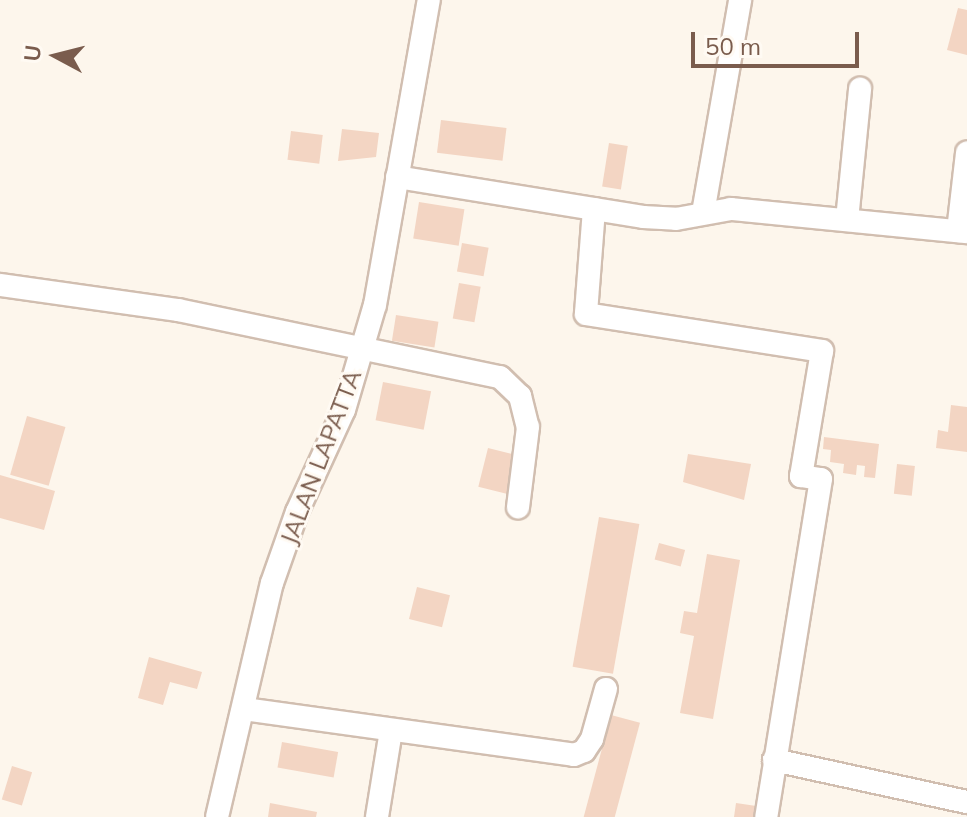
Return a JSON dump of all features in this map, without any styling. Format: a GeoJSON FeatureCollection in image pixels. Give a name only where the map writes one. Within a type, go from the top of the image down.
{"type":"FeatureCollection","features":[{"type":"Feature","properties":{"kind":"street","name":"JALAN LAPATTA"},"geometry":{"type":"LineString","coordinates":[[217,817],[272,583],[297,512],[331,444],[362,349],[386,257],[429,0]]}},
{"type":"Feature","properties":{"kind":"street"},"geometry":{"type":"LineString","coordinates":[[703,213],[740,0]]}},
{"type":"Feature","properties":{"kind":"street"},"geometry":{"type":"LineString","coordinates":[[847,220],[860,89]]}},
{"type":"Feature","properties":{"kind":"street"},"geometry":{"type":"LineString","coordinates":[[397,177],[665,218],[731,209],[963,232],[967,153]]}},
{"type":"Feature","properties":{"kind":"street"},"geometry":{"type":"LineString","coordinates":[[594,209],[586,314],[822,351],[801,476],[821,479],[766,817]]}},
{"type":"Feature","properties":{"kind":"street"},"geometry":{"type":"LineString","coordinates":[[0,285],[178,310],[486,373],[512,386],[528,427],[518,507]]}},
{"type":"Feature","properties":{"kind":"street"},"geometry":{"type":"LineString","coordinates":[[244,709],[574,755],[592,739],[606,689]]}},
{"type":"Feature","properties":{"kind":"street"},"geometry":{"type":"LineString","coordinates":[[377,817],[391,731]]}},
{"type":"Feature","properties":{"kind":"street"},"geometry":{"type":"LineString","coordinates":[[774,760],[967,802]]}},
{"type":"Feature","properties":{"kind":"building"},"geometry":{"type":"Polygon","coordinates":[[[958,8],[967,10],[967,55],[947,50],[958,8]]]}},
{"type":"Feature","properties":{"kind":"building"},"geometry":{"type":"Polygon","coordinates":[[[441,120],[507,128],[502,161],[437,153],[441,120]]]}},
{"type":"Feature","properties":{"kind":"building"},"geometry":{"type":"Polygon","coordinates":[[[342,129],[379,133],[376,157],[338,161],[342,129]]]}},
{"type":"Feature","properties":{"kind":"building"},"geometry":{"type":"Polygon","coordinates":[[[291,131],[323,135],[319,164],[287,160],[291,131]]]}},
{"type":"Feature","properties":{"kind":"building"},"geometry":{"type":"Polygon","coordinates":[[[609,143],[628,146],[621,189],[602,186],[609,143]]]}},
{"type":"Feature","properties":{"kind":"building"},"geometry":{"type":"Polygon","coordinates":[[[419,202],[464,209],[459,246],[413,239],[419,202]]]}},
{"type":"Feature","properties":{"kind":"building"},"geometry":{"type":"Polygon","coordinates":[[[462,243],[489,248],[484,276],[457,272],[462,243]]]}},
{"type":"Feature","properties":{"kind":"building"},"geometry":{"type":"Polygon","coordinates":[[[459,283],[481,287],[474,322],[453,318],[459,283]]]}},
{"type":"Feature","properties":{"kind":"building"},"geometry":{"type":"Polygon","coordinates":[[[396,315],[438,322],[434,347],[392,341],[396,315]]]}},
{"type":"Feature","properties":{"kind":"building"},"geometry":{"type":"Polygon","coordinates":[[[383,382],[431,391],[424,430],[376,420],[383,382]]]}},
{"type":"Feature","properties":{"kind":"building"},"geometry":{"type":"Polygon","coordinates":[[[951,405],[967,407],[967,452],[936,448],[938,430],[948,432],[951,405]]]}},
{"type":"Feature","properties":{"kind":"building"},"geometry":{"type":"Polygon","coordinates":[[[27,416],[65,427],[49,486],[10,475],[27,416]]]}},
{"type":"Feature","properties":{"kind":"building"},"geometry":{"type":"Polygon","coordinates":[[[824,437],[879,444],[875,478],[864,477],[865,466],[857,465],[856,475],[843,473],[844,464],[830,462],[831,450],[823,449],[824,437]]]}},
{"type":"Feature","properties":{"kind":"building"},"geometry":{"type":"Polygon","coordinates":[[[488,448],[517,455],[507,494],[478,487],[488,448]]]}},
{"type":"Feature","properties":{"kind":"building"},"geometry":{"type":"Polygon","coordinates":[[[688,454],[751,464],[744,500],[683,482],[688,454]]]}},
{"type":"Feature","properties":{"kind":"building"},"geometry":{"type":"Polygon","coordinates":[[[897,464],[915,466],[912,496],[894,494],[897,464]]]}},
{"type":"Feature","properties":{"kind":"building"},"geometry":{"type":"Polygon","coordinates":[[[0,475],[55,491],[44,530],[0,518],[0,475]]]}},
{"type":"Feature","properties":{"kind":"building"},"geometry":{"type":"Polygon","coordinates":[[[599,517],[639,524],[613,674],[573,667],[599,517]]]}},
{"type":"Feature","properties":{"kind":"building"},"geometry":{"type":"Polygon","coordinates":[[[659,543],[685,550],[681,566],[655,559],[659,543]]]}},
{"type":"Feature","properties":{"kind":"building"},"geometry":{"type":"Polygon","coordinates":[[[707,554],[740,560],[713,719],[680,713],[694,636],[680,633],[684,611],[697,613],[707,554]]]}},
{"type":"Feature","properties":{"kind":"building"},"geometry":{"type":"Polygon","coordinates":[[[417,587],[450,595],[442,627],[409,619],[417,587]]]}},
{"type":"Feature","properties":{"kind":"building"},"geometry":{"type":"Polygon","coordinates":[[[149,657],[202,672],[197,689],[170,682],[163,705],[138,698],[149,657]]]}},
{"type":"Feature","properties":{"kind":"building"},"geometry":{"type":"Polygon","coordinates":[[[611,715],[640,723],[615,817],[584,817],[611,715]]]}},
{"type":"Feature","properties":{"kind":"building"},"geometry":{"type":"Polygon","coordinates":[[[282,742],[338,752],[334,778],[277,768],[282,742]]]}},
{"type":"Feature","properties":{"kind":"building"},"geometry":{"type":"Polygon","coordinates":[[[12,766],[32,772],[22,806],[2,799],[12,766]]]}},
{"type":"Feature","properties":{"kind":"building"},"geometry":{"type":"Polygon","coordinates":[[[270,803],[317,812],[316,817],[268,817],[270,803]]]}},
{"type":"Feature","properties":{"kind":"building"},"geometry":{"type":"Polygon","coordinates":[[[736,803],[763,807],[762,817],[734,817],[736,803]]]}}]}
